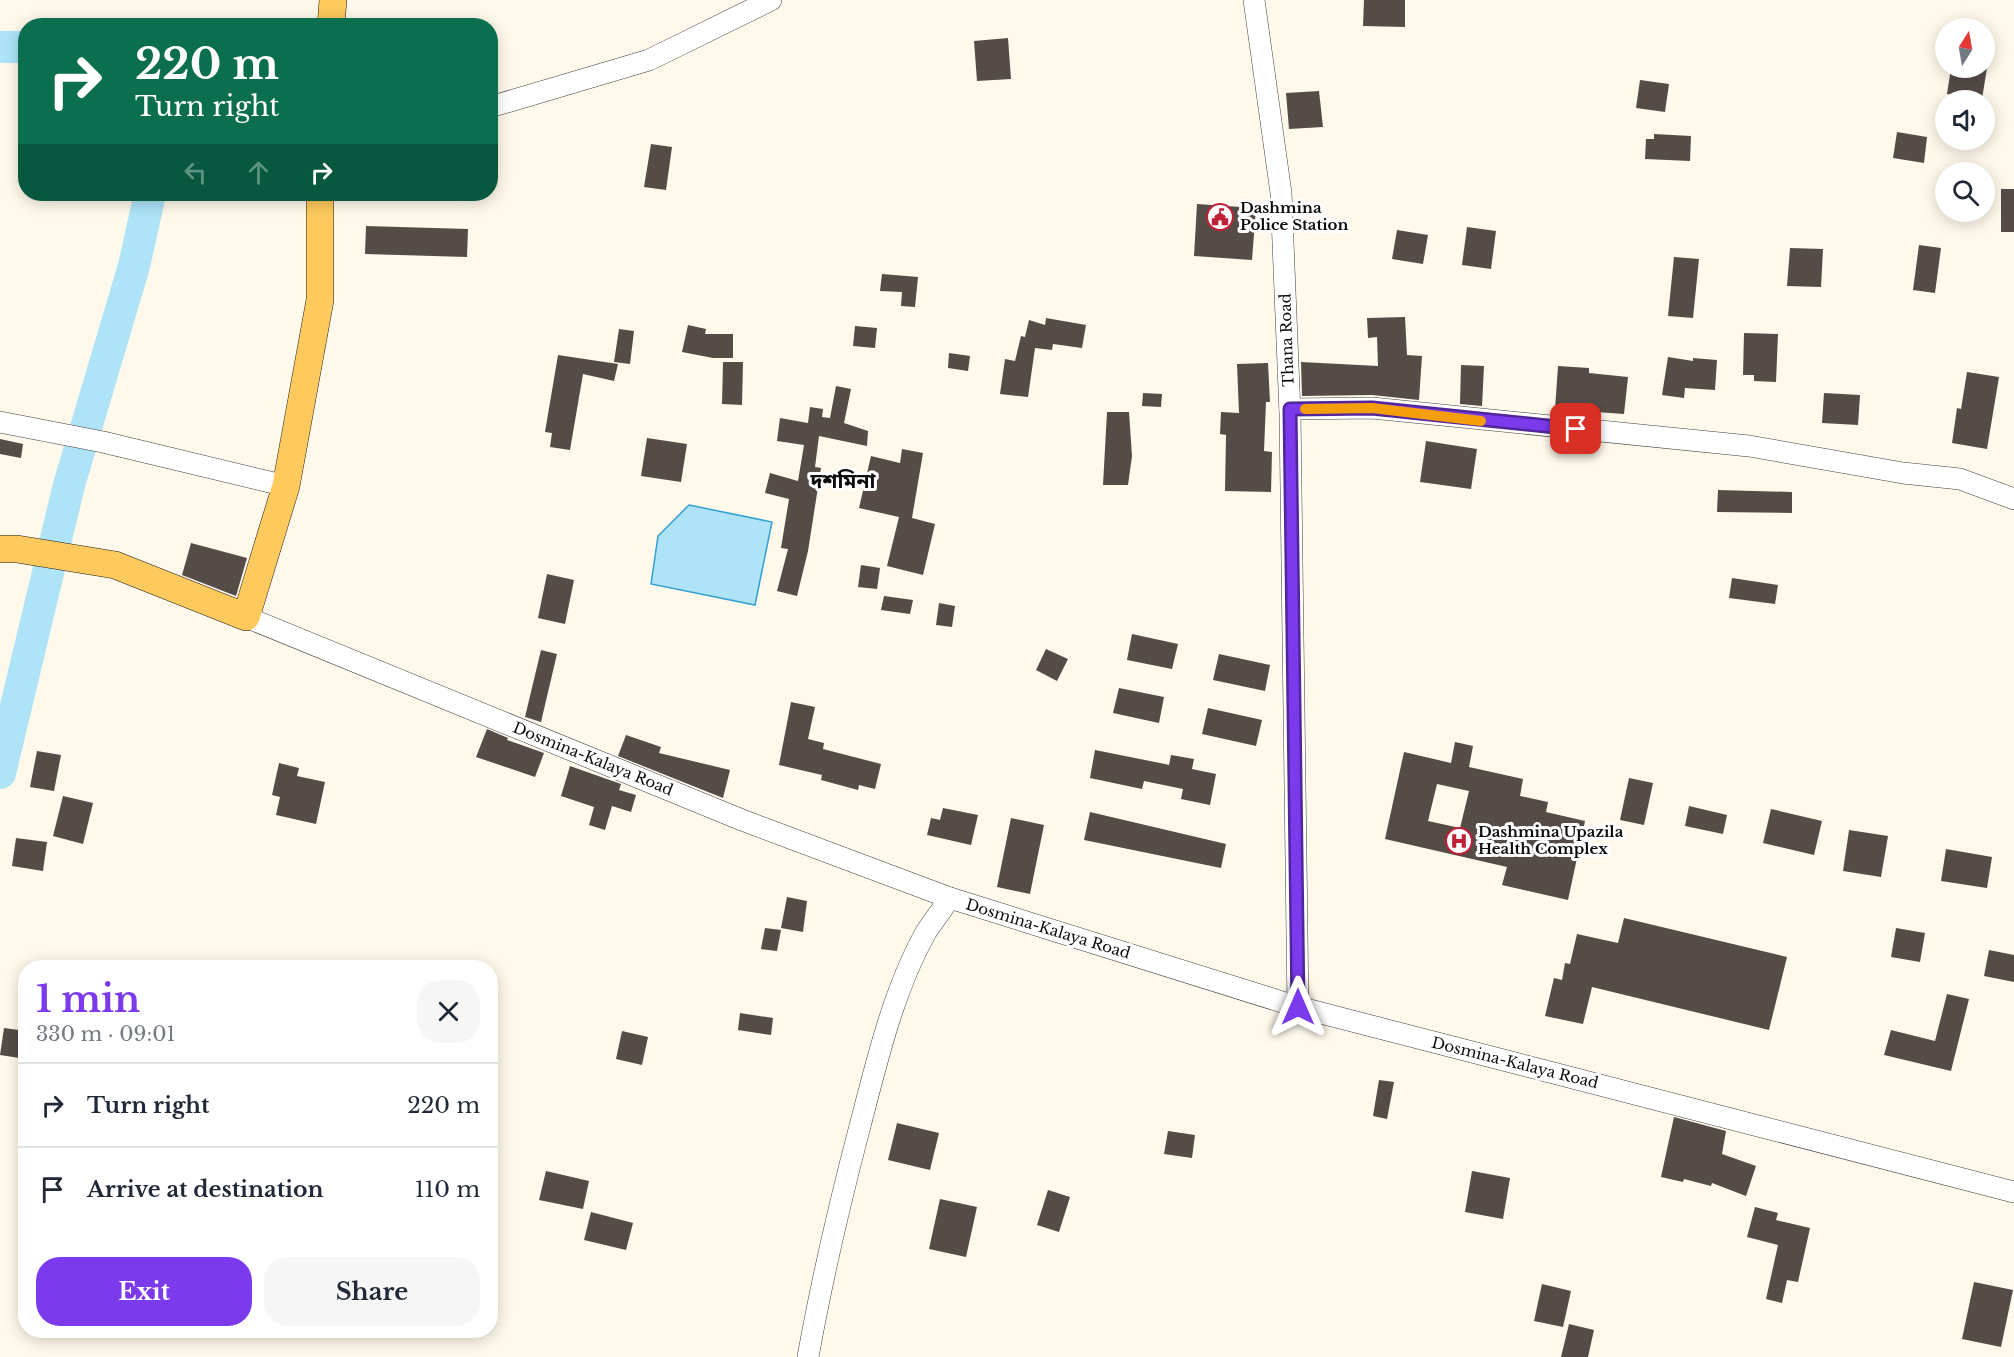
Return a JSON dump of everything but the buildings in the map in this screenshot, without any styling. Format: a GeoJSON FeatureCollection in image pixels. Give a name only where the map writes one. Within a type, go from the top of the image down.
{"type":"FeatureCollection","features":[{"type":"Feature","properties":{"kind":"main road"},"geometry":{"type":"LineString","coordinates":[[332,18],[333,0]]}},
{"type":"Feature","properties":{"kind":"main road"},"geometry":{"type":"LineString","coordinates":[[246,617],[286,486],[320,300],[320,201]]}},
{"type":"Feature","properties":{"kind":"main road","name":"Dosmina-Kalaya Road"},"geometry":{"type":"LineString","coordinates":[[9,549],[115,565],[246,617]]}},
{"type":"Feature","properties":{"kind":"street"},"geometry":{"type":"LineString","coordinates":[[498,105],[650,60],[771,0]]}},
{"type":"Feature","properties":{"kind":"street","name":"Thana Road"},"geometry":{"type":"LineString","coordinates":[[1254,0],[1281,193],[1290,409],[1298,1007]]}},
{"type":"Feature","properties":{"kind":"street"},"geometry":{"type":"LineString","coordinates":[[1290,409],[1372,408],[1749,446],[1903,472],[1960,479],[2014,499]]}},
{"type":"Feature","properties":{"kind":"street"},"geometry":{"type":"LineString","coordinates":[[0,422],[103,442],[286,486]]}},
{"type":"Feature","properties":{"kind":"street"},"geometry":{"type":"LineString","coordinates":[[0,432],[27,427]]}},
{"type":"Feature","properties":{"kind":"street","name":"Dosmina-Kalaya Road"},"geometry":{"type":"LineString","coordinates":[[246,617],[742,820],[950,898],[1298,1007],[1508,1063],[1705,1110],[2014,1192]]}},
{"type":"Feature","properties":{"kind":"street"},"geometry":{"type":"LineString","coordinates":[[808,1357],[818,1300],[845,1181],[875,1069],[905,976],[927,932],[950,898]]}},
{"type":"Feature","properties":{"kind":"water"},"geometry":{"type":"Polygon","coordinates":[[[689,505],[772,522],[755,605],[651,584],[658,536],[689,505]]]}},
{"type":"Feature","properties":{"kind":"waterway"},"geometry":{"type":"LineString","coordinates":[[0,47],[18,47]]}},
{"type":"Feature","properties":{"kind":"waterway"},"geometry":{"type":"LineString","coordinates":[[0,773],[69,485],[134,266],[148,201]]}},
{"type":"Feature","properties":{"kind":"slow traffic"},"geometry":{"type":"LineString","coordinates":[[1305,409],[1372,408],[1481,421]]}},
{"type":"Feature","properties":{"kind":"place","name":"Dashmina Police Station"},"geometry":{"type":"Point","coordinates":[1220,217]}},
{"type":"Feature","properties":{"kind":"place","name":"Dashmina Upazila Health Complex"},"geometry":{"type":"Point","coordinates":[1459,841]}},
{"type":"Feature","properties":{"kind":"district","name":"দশমিনা"},"geometry":{"type":"Point","coordinates":[843,481]}},
{"type":"Feature","properties":{"kind":"route"},"geometry":{"type":"LineString","coordinates":[[1298,1007],[1290,409],[1372,408],[1576,429]]}}]}
